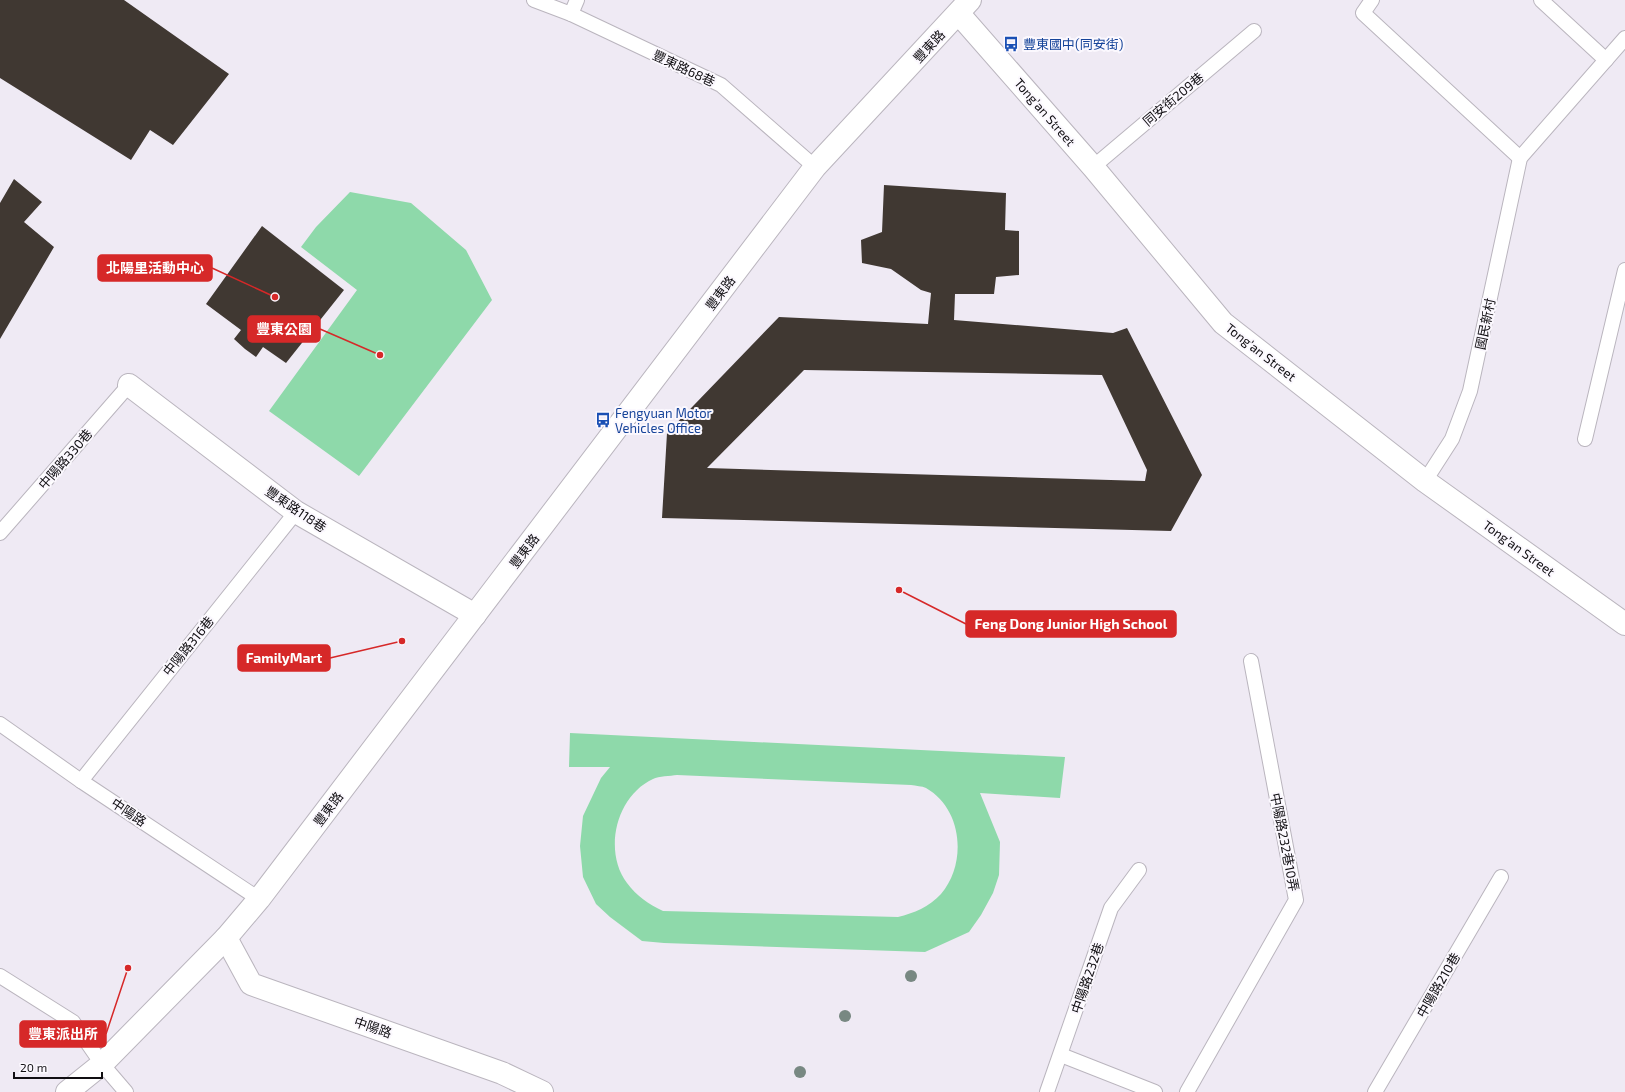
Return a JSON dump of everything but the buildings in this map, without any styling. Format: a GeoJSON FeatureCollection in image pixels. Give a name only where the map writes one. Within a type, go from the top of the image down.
{"type":"FeatureCollection","features":[{"type":"Feature","properties":{"kind":"street","name":"Tong’an Street"},"geometry":{"type":"LineString","coordinates":[[965,7],[1094,167],[1223,323],[1424,480],[1625,624]]}},
{"type":"Feature","properties":{"kind":"street","name":"豐東路"},"geometry":{"type":"LineString","coordinates":[[67,1092],[102,1064],[226,938],[259,899],[815,167],[965,7]]}},
{"type":"Feature","properties":{"kind":"street","name":"豐東路118巷"},"geometry":{"type":"LineString","coordinates":[[129,385],[296,512],[475,615]]}},
{"type":"Feature","properties":{"kind":"street","name":"中陽路"},"geometry":{"type":"LineString","coordinates":[[226,938],[251,984],[502,1073],[542,1092]]}},
{"type":"Feature","properties":{"kind":"lane","name":"豐東路68巷"},"geometry":{"type":"LineString","coordinates":[[534,0],[570,14],[721,85],[815,167]]}},
{"type":"Feature","properties":{"kind":"lane"},"geometry":{"type":"LineString","coordinates":[[570,14],[577,0]]}},
{"type":"Feature","properties":{"kind":"lane"},"geometry":{"type":"LineString","coordinates":[[1372,0],[1363,13],[1520,158]]}},
{"type":"Feature","properties":{"kind":"lane"},"geometry":{"type":"LineString","coordinates":[[1542,0],[1606,60]]}},
{"type":"Feature","properties":{"kind":"lane","name":"同安街209巷"},"geometry":{"type":"LineString","coordinates":[[1094,167],[1254,31]]}},
{"type":"Feature","properties":{"kind":"lane","name":"國民新村"},"geometry":{"type":"LineString","coordinates":[[1424,480],[1452,438],[1470,391],[1520,158],[1625,38]]}},
{"type":"Feature","properties":{"kind":"lane"},"geometry":{"type":"LineString","coordinates":[[1584,439],[1625,270]]}},
{"type":"Feature","properties":{"kind":"lane","name":"中陽路330巷"},"geometry":{"type":"LineString","coordinates":[[0,534],[129,385]]}},
{"type":"Feature","properties":{"kind":"lane","name":"中陽路316巷"},"geometry":{"type":"LineString","coordinates":[[81,781],[296,512]]}},
{"type":"Feature","properties":{"kind":"lane","name":"中陽路232巷10弄"},"geometry":{"type":"LineString","coordinates":[[1187,1092],[1296,900],[1251,661]]}},
{"type":"Feature","properties":{"kind":"lane","name":"中陽路"},"geometry":{"type":"LineString","coordinates":[[0,724],[81,781],[259,899]]}},
{"type":"Feature","properties":{"kind":"lane","name":"中陽路232巷"},"geometry":{"type":"LineString","coordinates":[[1047,1092],[1111,908],[1139,870]]}},
{"type":"Feature","properties":{"kind":"lane","name":"中陽路210巷"},"geometry":{"type":"LineString","coordinates":[[1375,1092],[1501,878]]}},
{"type":"Feature","properties":{"kind":"lane"},"geometry":{"type":"LineString","coordinates":[[0,976],[73,1022],[102,1064],[126,1092]]}},
{"type":"Feature","properties":{"kind":"lane"},"geometry":{"type":"LineString","coordinates":[[1061,1055],[1155,1092]]}},
{"type":"Feature","properties":{"kind":"green space"},"geometry":{"type":"Polygon","coordinates":[[[350,192],[411,203],[466,250],[492,300],[359,476],[269,411],[357,290],[301,247],[316,227],[350,192]]]}},
{"type":"Feature","properties":{"kind":"green space"},"geometry":{"type":"Polygon","coordinates":[[[570,733],[1065,757],[1060,798],[980,793],[1000,842],[999,875],[993,893],[981,915],[969,932],[925,952],[642,941],[610,917],[596,904],[583,877],[580,846],[583,816],[601,778],[610,767],[569,767],[570,733]],[[677,775],[658,777],[640,787],[630,798],[622,811],[617,825],[615,841],[616,856],[620,870],[631,888],[652,906],[663,911],[898,917],[921,909],[941,894],[949,882],[955,868],[957,853],[957,838],[954,823],[948,809],[938,797],[926,788],[911,785],[677,775]]]}},
{"type":"Feature","properties":{"kind":"place","name":"豐東國中(同安街)"},"geometry":{"type":"Point","coordinates":[1011,44]}},
{"type":"Feature","properties":{"kind":"place","name":"北陽里活動中心"},"geometry":{"type":"Point","coordinates":[275,297]}},
{"type":"Feature","properties":{"kind":"place","name":"豐東公園"},"geometry":{"type":"Point","coordinates":[380,355]}},
{"type":"Feature","properties":{"kind":"place","name":"Fengyuan Motor Vehicles Office"},"geometry":{"type":"Point","coordinates":[603,420]}},
{"type":"Feature","properties":{"kind":"place","name":"Feng Dong Junior High School"},"geometry":{"type":"Point","coordinates":[899,590]}},
{"type":"Feature","properties":{"kind":"place","name":"FamilyMart"},"geometry":{"type":"Point","coordinates":[402,641]}},
{"type":"Feature","properties":{"kind":"place","name":"豐東派出所"},"geometry":{"type":"Point","coordinates":[128,968]}}]}
